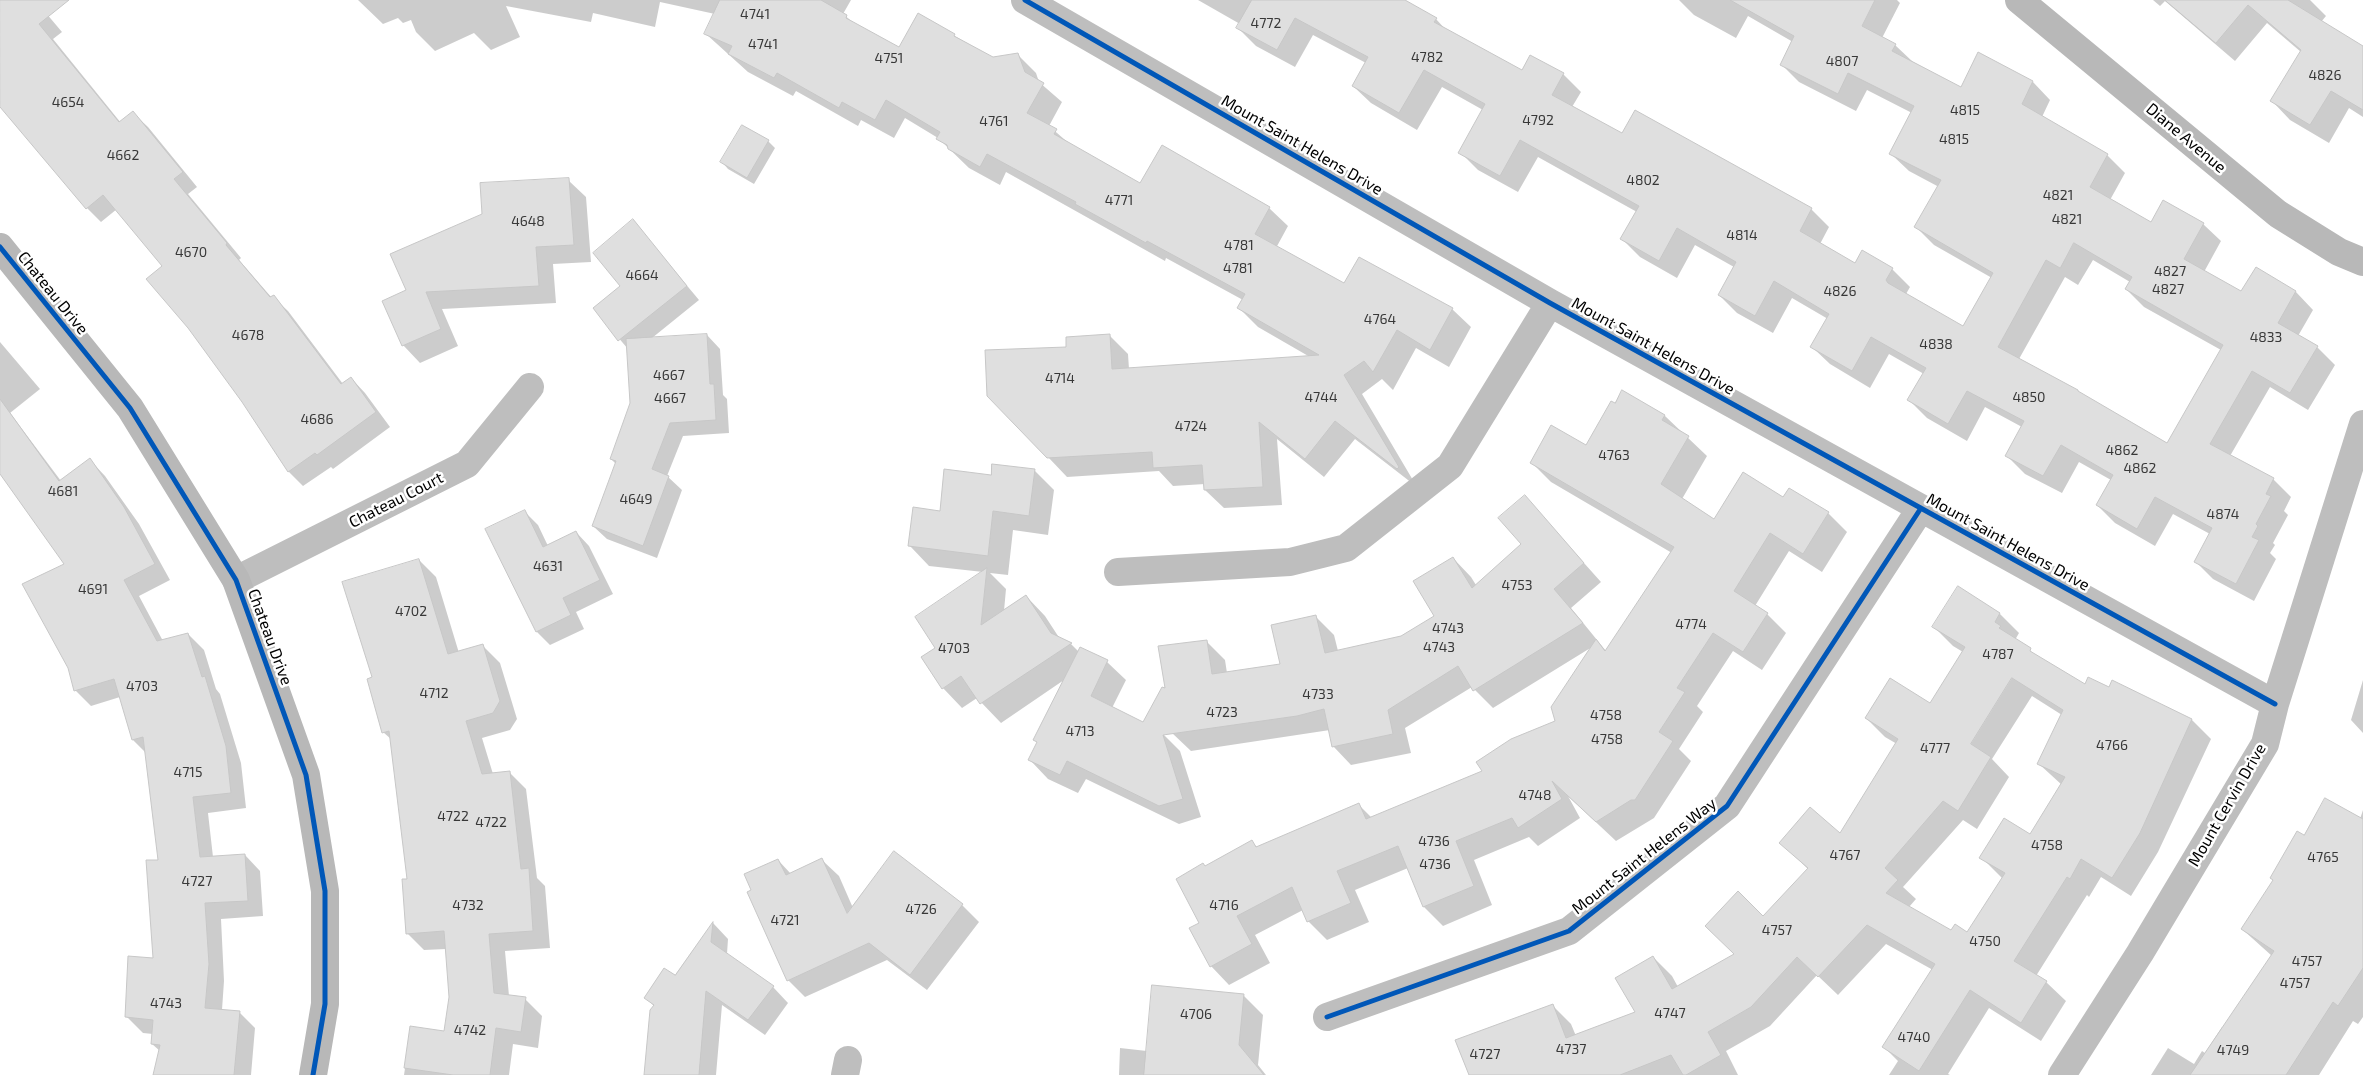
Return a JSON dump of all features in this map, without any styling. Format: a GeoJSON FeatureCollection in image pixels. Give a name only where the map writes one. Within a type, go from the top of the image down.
{"type":"FeatureCollection","features":[{"type":"Feature","properties":{"kind":"street","name":"Mount Saint Helens Drive"},"geometry":{"type":"LineString","coordinates":[[1025,0],[1550,303],[2275,704]]}},
{"type":"Feature","properties":{"kind":"street","name":"Diane Avenue"},"geometry":{"type":"LineString","coordinates":[[2019,0],[2278,214],[2339,252],[2363,262]]}},
{"type":"Feature","properties":{"kind":"street","name":"Chateau Drive"},"geometry":{"type":"LineString","coordinates":[[0,247],[130,408],[236,580],[306,774],[325,891],[325,1004],[313,1075]]}},
{"type":"Feature","properties":{"kind":"street"},"geometry":{"type":"LineString","coordinates":[[1118,572],[1290,562],[1346,548],[1450,466],[1550,303]]}},
{"type":"Feature","properties":{"kind":"street","name":"Chateau Court"},"geometry":{"type":"LineString","coordinates":[[236,580],[467,464],[530,387]]}},
{"type":"Feature","properties":{"kind":"street","name":"Mount Cervin Drive"},"geometry":{"type":"LineString","coordinates":[[2062,1075],[2140,952],[2265,744],[2275,704],[2363,424]]}},
{"type":"Feature","properties":{"kind":"street","name":"Mount Saint Helens Way"},"geometry":{"type":"LineString","coordinates":[[1327,1017],[1569,931],[1728,806],[1921,508]]}},
{"type":"Feature","properties":{"kind":"building"},"geometry":{"type":"Polygon","coordinates":[[[0,0],[69,0],[39,24],[119,122],[133,111],[183,172],[174,179],[227,243],[226,245],[270,297],[274,295],[341,384],[351,377],[376,412],[317,455],[315,453],[288,472],[242,402],[188,328],[146,279],[162,266],[103,195],[86,209],[0,107],[0,0]]]}},
{"type":"Feature","properties":{"kind":"building"},"geometry":{"type":"Polygon","coordinates":[[[720,0],[821,0],[847,15],[846,18],[899,47],[918,13],[955,34],[954,36],[993,57],[1018,53],[1025,72],[1044,83],[1027,113],[1057,129],[1054,134],[1140,183],[1162,145],[1270,207],[1255,234],[1344,283],[1359,257],[1453,308],[1430,350],[1397,330],[1373,372],[1364,361],[1344,375],[1399,467],[1397,469],[1335,421],[1305,459],[1259,422],[1263,487],[1204,490],[1202,465],[1153,468],[1152,452],[1047,458],[987,396],[985,350],[1066,347],[1066,337],[1110,334],[1112,369],[1319,355],[1237,308],[1245,294],[1147,241],[1146,243],[1075,204],[1076,202],[987,154],[980,167],[948,149],[947,145],[936,139],[940,132],[886,100],[875,120],[842,102],[839,108],[777,73],[774,78],[728,54],[732,46],[704,34],[720,0]]]}},
{"type":"Feature","properties":{"kind":"building"},"geometry":{"type":"Polygon","coordinates":[[[1252,0],[1405,0],[1437,18],[1434,22],[1522,70],[1530,55],[1564,73],[1552,95],[1622,133],[1635,110],[1812,208],[1800,231],[1855,263],[1862,250],[1893,268],[1886,280],[1888,283],[1963,326],[1993,273],[1914,227],[1941,180],[1889,154],[1914,106],[1848,73],[1838,94],[1780,65],[1794,36],[1730,0],[1875,0],[1862,26],[1896,44],[1892,51],[1961,87],[1978,52],[2033,81],[2022,104],[2108,154],[2090,187],[2151,222],[2163,200],[2204,223],[2184,259],[2241,291],[2256,267],[2296,291],[2278,323],[2318,346],[2290,393],[2252,371],[2210,444],[2274,478],[2266,494],[2271,496],[2256,524],[2258,526],[2252,537],[2259,540],[2236,584],[2194,562],[2212,528],[2155,497],[2137,529],[2096,505],[2113,475],[2061,445],[2043,476],[2005,456],[2024,421],[1967,391],[1948,424],[1907,400],[1926,368],[1871,337],[1852,371],[1810,347],[1829,314],[1774,281],[1755,316],[1718,295],[1736,262],[1677,228],[1659,261],[1620,239],[1639,206],[1520,140],[1500,176],[1458,153],[1485,104],[1424,70],[1399,113],[1352,86],[1368,57],[1295,18],[1277,50],[1236,28],[1252,0]],[[2074,243],[2060,268],[2046,260],[1998,347],[2078,390],[2167,443],[2223,345],[2125,289],[2132,277],[2074,243]]]}},
{"type":"Feature","properties":{"kind":"building"},"geometry":{"type":"Polygon","coordinates":[[[2165,0],[2288,0],[2363,46],[2363,110],[2331,91],[2310,125],[2270,101],[2301,50],[2248,5],[2216,43],[2165,0]]]}},
{"type":"Feature","properties":{"kind":"building"},"geometry":{"type":"Polygon","coordinates":[[[742,125],[769,140],[747,178],[720,162],[742,125]]]}},
{"type":"Feature","properties":{"kind":"building"},"geometry":{"type":"Polygon","coordinates":[[[569,178],[574,245],[536,247],[539,286],[426,292],[441,329],[402,346],[382,301],[406,290],[390,254],[482,214],[480,183],[569,178]]]}},
{"type":"Feature","properties":{"kind":"building"},"geometry":{"type":"Polygon","coordinates":[[[633,219],[687,286],[618,341],[593,308],[620,286],[593,253],[633,219]]]}},
{"type":"Feature","properties":{"kind":"building"},"geometry":{"type":"Polygon","coordinates":[[[707,334],[710,384],[714,384],[716,420],[670,423],[652,469],[669,476],[643,546],[592,526],[616,461],[610,459],[630,403],[626,339],[707,334]]]}},
{"type":"Feature","properties":{"kind":"building"},"geometry":{"type":"Polygon","coordinates":[[[1622,390],[1665,415],[1662,420],[1689,436],[1661,484],[1714,519],[1743,472],[1783,497],[1789,488],[1829,512],[1803,554],[1770,533],[1734,591],[1768,613],[1743,652],[1713,633],[1677,688],[1685,692],[1659,732],[1673,741],[1635,800],[1631,800],[1596,822],[1552,781],[1562,799],[1518,828],[1512,818],[1456,841],[1474,886],[1423,907],[1398,846],[1337,871],[1351,903],[1307,922],[1292,887],[1237,916],[1252,944],[1210,967],[1189,928],[1199,923],[1176,879],[1203,863],[1205,866],[1252,840],[1256,847],[1359,803],[1366,819],[1482,771],[1476,762],[1511,739],[1555,721],[1551,707],[1596,639],[1605,651],[1674,547],[1530,463],[1551,425],[1586,445],[1611,401],[1615,403],[1622,390]]]}},
{"type":"Feature","properties":{"kind":"building"},"geometry":{"type":"Polygon","coordinates":[[[0,399],[59,481],[90,458],[124,507],[155,564],[124,580],[157,641],[188,633],[202,677],[205,676],[226,746],[231,793],[193,797],[200,857],[245,854],[248,901],[205,903],[209,964],[205,1008],[240,1011],[234,1075],[153,1075],[160,1045],[151,1044],[153,1020],[125,1017],[128,956],[153,958],[146,860],[158,860],[143,737],[132,740],[114,679],[74,691],[68,668],[22,584],[64,564],[0,474],[0,399]]]}},
{"type":"Feature","properties":{"kind":"building"},"geometry":{"type":"Polygon","coordinates":[[[992,464],[1035,469],[1029,516],[993,511],[988,556],[908,546],[913,507],[940,511],[944,469],[991,475],[992,464]]]}},
{"type":"Feature","properties":{"kind":"building"},"geometry":{"type":"Polygon","coordinates":[[[1525,495],[1584,563],[1554,589],[1583,623],[1473,691],[1458,666],[1388,710],[1393,734],[1332,747],[1324,709],[1297,716],[1163,735],[1183,799],[1159,806],[1067,761],[1060,775],[1028,760],[1037,742],[1033,740],[1080,647],[1108,660],[1091,696],[1143,722],[1162,687],[1165,688],[1158,646],[1207,640],[1212,674],[1280,664],[1271,625],[1316,615],[1325,653],[1401,636],[1434,616],[1413,581],[1453,557],[1472,588],[1521,544],[1498,518],[1525,495]]]}},
{"type":"Feature","properties":{"kind":"building"},"geometry":{"type":"Polygon","coordinates":[[[525,510],[543,547],[576,531],[600,580],[563,598],[571,615],[536,632],[485,529],[525,510]]]}},
{"type":"Feature","properties":{"kind":"building"},"geometry":{"type":"Polygon","coordinates":[[[419,559],[448,654],[483,644],[500,701],[493,713],[466,721],[482,774],[510,771],[521,869],[529,868],[533,931],[489,934],[494,993],[526,997],[521,1032],[496,1028],[490,1075],[453,1075],[404,1068],[410,1026],[444,1031],[449,997],[444,931],[406,934],[402,879],[407,879],[389,731],[382,733],[367,679],[372,677],[342,582],[419,559]]]}},
{"type":"Feature","properties":{"kind":"building"},"geometry":{"type":"Polygon","coordinates":[[[987,568],[981,625],[1026,595],[1051,633],[1072,643],[980,704],[961,676],[942,689],[921,657],[935,648],[915,617],[987,568]]]}},
{"type":"Feature","properties":{"kind":"building"},"geometry":{"type":"Polygon","coordinates":[[[1958,586],[2000,613],[1995,622],[2001,626],[1999,628],[2031,648],[2030,651],[2085,684],[2088,677],[2109,687],[2112,680],[2192,719],[2140,833],[2112,878],[2081,859],[2070,879],[2067,877],[2014,961],[2047,981],[2021,1023],[1970,990],[1919,1071],[1882,1047],[1935,964],[1867,925],[1818,977],[1797,957],[1751,1007],[1708,1032],[1721,1055],[1686,1075],[1683,1075],[1671,1055],[1620,1075],[1469,1075],[1455,1040],[1553,1004],[1566,1038],[1635,1012],[1615,978],[1653,956],[1672,989],[1734,954],[1705,926],[1738,891],[1763,916],[1808,868],[1779,843],[1810,807],[1840,833],[1898,739],[1865,718],[1890,678],[1930,703],[1965,647],[1932,627],[1958,586]],[[2012,678],[1971,744],[1991,757],[1958,811],[1943,801],[1885,868],[1898,880],[1886,893],[1951,930],[1955,924],[1967,932],[2005,873],[1979,858],[2004,818],[2030,834],[2065,777],[2037,764],[2063,710],[2012,678]]]}},
{"type":"Feature","properties":{"kind":"building"},"geometry":{"type":"Polygon","coordinates":[[[2325,798],[2363,819],[2363,968],[2338,1006],[2333,1002],[2286,1075],[2190,1075],[2274,951],[2241,929],[2273,880],[2270,878],[2297,831],[2304,835],[2325,798]]]}},
{"type":"Feature","properties":{"kind":"building"},"geometry":{"type":"Polygon","coordinates":[[[894,851],[963,904],[910,975],[869,943],[787,981],[747,892],[751,890],[744,874],[778,859],[786,875],[822,858],[847,913],[894,851]]]}},
{"type":"Feature","properties":{"kind":"building"},"geometry":{"type":"Polygon","coordinates":[[[713,922],[711,942],[774,986],[748,1020],[706,991],[699,1075],[644,1075],[650,1010],[654,1005],[644,998],[664,968],[675,975],[713,922]]]}},
{"type":"Feature","properties":{"kind":"building"},"geometry":{"type":"Polygon","coordinates":[[[1152,985],[1244,994],[1239,1045],[1264,1075],[1144,1075],[1152,985]]]}},
{"type":"Feature","properties":{"kind":"cycle path"},"geometry":{"type":"LineString","coordinates":[[1025,0],[1550,303],[2275,704]]}},
{"type":"Feature","properties":{"kind":"cycle path"},"geometry":{"type":"LineString","coordinates":[[0,247],[130,408],[236,580],[306,775],[325,891],[325,1004],[313,1075]]}},
{"type":"Feature","properties":{"kind":"cycle path"},"geometry":{"type":"LineString","coordinates":[[1327,1017],[1569,931],[1727,806],[1921,508]]}}]}
